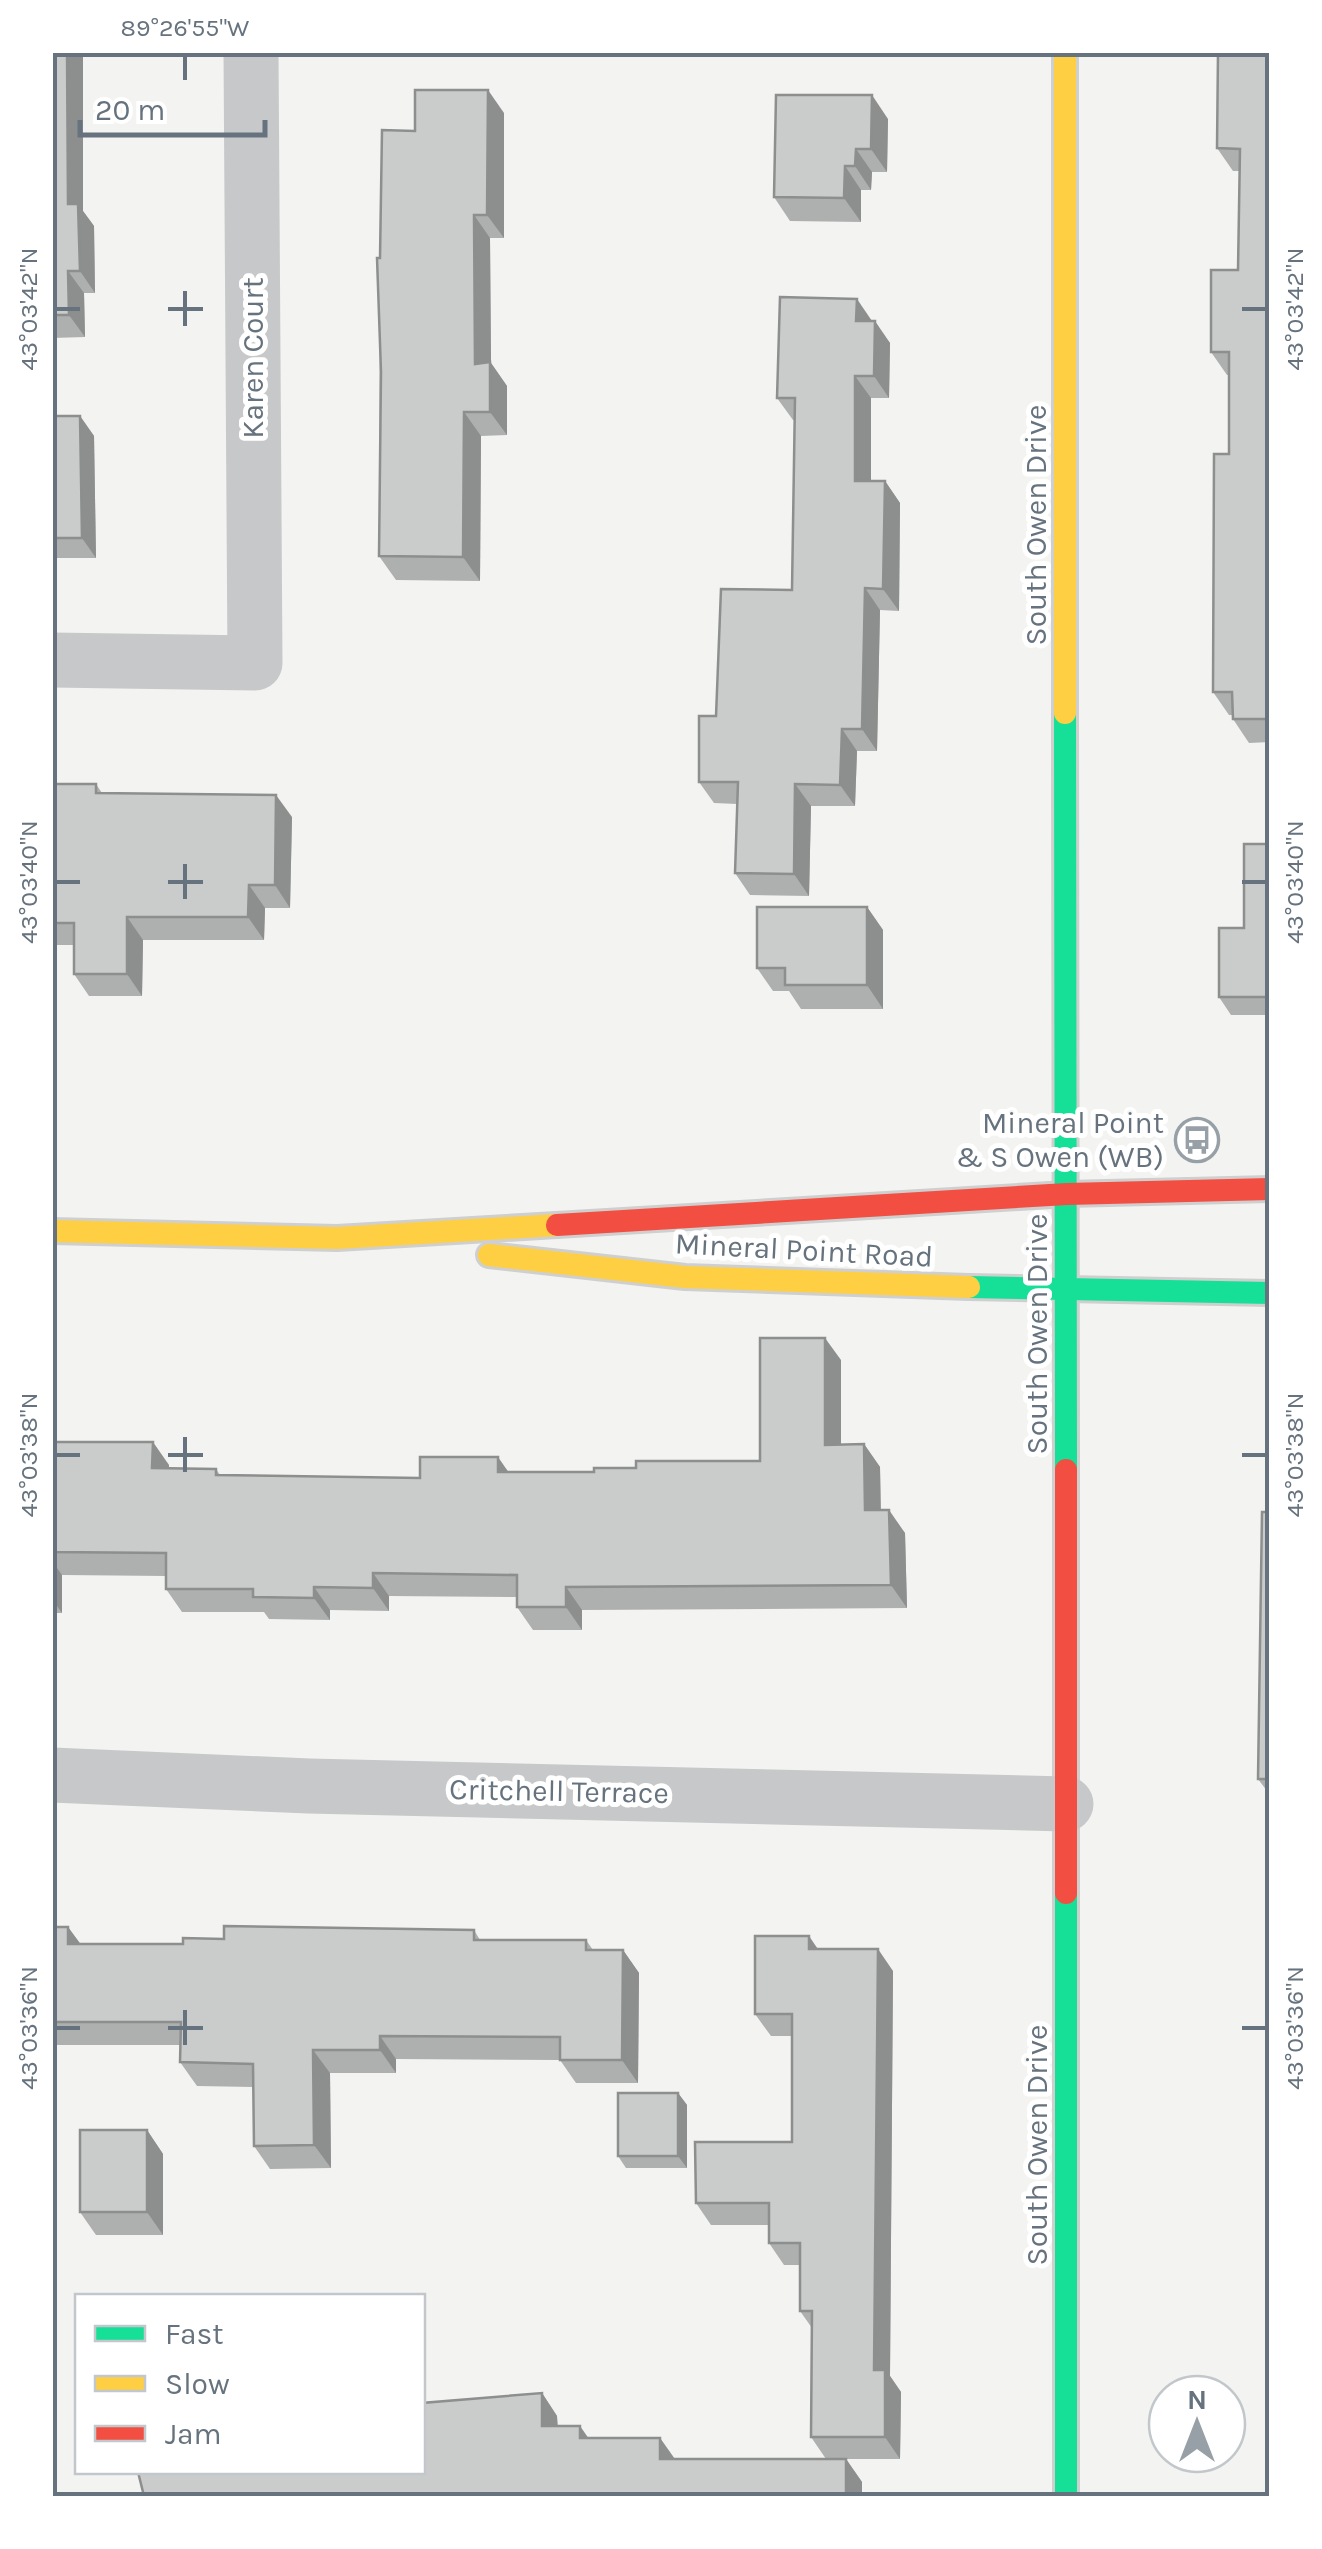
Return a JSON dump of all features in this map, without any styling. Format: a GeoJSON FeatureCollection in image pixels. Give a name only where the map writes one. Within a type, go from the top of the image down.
{"type":"FeatureCollection","features":[{"type":"Feature","properties":{"kind":"street","name":"Karen Court"},"geometry":{"type":"LineString","coordinates":[[52,660],[255,663],[251,52]]}},
{"type":"Feature","properties":{"kind":"street","name":"South Owen Drive"},"geometry":{"type":"LineString","coordinates":[[1065,52],[1066,2496]]}},
{"type":"Feature","properties":{"kind":"street","name":"Mineral Point Road"},"geometry":{"type":"LineString","coordinates":[[52,1231],[337,1238],[1067,1194],[1270,1189]]}},
{"type":"Feature","properties":{"kind":"street","name":"Mineral Point Road"},"geometry":{"type":"LineString","coordinates":[[337,1238],[685,1277],[1068,1291],[1270,1293]]}},
{"type":"Feature","properties":{"kind":"street","name":"Critchell Terrace"},"geometry":{"type":"LineString","coordinates":[[52,1776],[1066,1804]]}},
{"type":"Feature","properties":{"kind":"building"},"geometry":{"type":"Polygon","coordinates":[[[52,52],[67,52],[68,204],[78,204],[80,271],[68,271],[69,315],[52,315],[52,52]]]}},
{"type":"Feature","properties":{"kind":"building"},"geometry":{"type":"Polygon","coordinates":[[[1218,52],[1270,52],[1270,719],[1233,719],[1232,692],[1213,692],[1214,454],[1229,454],[1229,352],[1211,352],[1211,270],[1238,270],[1240,149],[1217,148],[1218,52]]]}},
{"type":"Feature","properties":{"kind":"building"},"geometry":{"type":"Polygon","coordinates":[[[415,90],[488,90],[487,215],[474,215],[475,364],[490,362],[490,412],[464,412],[463,557],[379,556],[381,372],[377,258],[382,130],[415,131],[415,90]]]}},
{"type":"Feature","properties":{"kind":"building"},"geometry":{"type":"Polygon","coordinates":[[[776,95],[872,95],[871,149],[856,149],[855,166],[845,166],[844,198],[774,197],[776,95]]]}},
{"type":"Feature","properties":{"kind":"building"},"geometry":{"type":"Polygon","coordinates":[[[780,297],[857,299],[856,321],[875,321],[874,376],[855,376],[855,481],[885,481],[883,589],[865,588],[862,729],[842,729],[840,785],[795,784],[794,874],[735,873],[738,782],[699,782],[699,716],[716,716],[721,589],[792,590],[795,398],[777,398],[780,297]]]}},
{"type":"Feature","properties":{"kind":"building"},"geometry":{"type":"Polygon","coordinates":[[[52,416],[80,416],[82,538],[52,538],[52,416]]]}},
{"type":"Feature","properties":{"kind":"building"},"geometry":{"type":"Polygon","coordinates":[[[52,784],[96,784],[96,793],[276,795],[275,885],[249,885],[248,917],[127,917],[127,974],[74,974],[74,923],[52,923],[52,784]]]}},
{"type":"Feature","properties":{"kind":"building"},"geometry":{"type":"Polygon","coordinates":[[[1244,844],[1270,844],[1270,997],[1219,997],[1219,928],[1244,928],[1244,844]]]}},
{"type":"Feature","properties":{"kind":"building"},"geometry":{"type":"Polygon","coordinates":[[[757,907],[867,907],[867,985],[785,985],[785,968],[757,968],[757,907]]]}},
{"type":"Feature","properties":{"kind":"building"},"geometry":{"type":"Polygon","coordinates":[[[760,1338],[825,1338],[825,1445],[864,1444],[865,1510],[889,1510],[891,1585],[566,1587],[566,1607],[517,1607],[517,1575],[373,1573],[373,1588],[314,1587],[314,1598],[253,1597],[253,1589],[166,1589],[166,1553],[52,1552],[52,1442],[153,1442],[152,1468],[216,1469],[216,1475],[420,1478],[420,1457],[498,1457],[498,1472],[594,1472],[594,1468],[636,1468],[636,1461],[760,1461],[760,1338]]]}},
{"type":"Feature","properties":{"kind":"building"},"geometry":{"type":"Polygon","coordinates":[[[1262,1512],[1270,1512],[1270,1779],[1258,1779],[1262,1512]]]}},
{"type":"Feature","properties":{"kind":"building"},"geometry":{"type":"Polygon","coordinates":[[[224,1926],[474,1930],[474,1940],[586,1940],[586,1950],[623,1950],[622,2060],[560,2060],[560,2037],[380,2036],[380,2050],[313,2050],[314,2145],[254,2146],[253,2064],[180,2062],[181,2022],[52,2022],[52,1927],[68,1927],[68,1944],[183,1944],[183,1938],[224,1939],[224,1926]]]}},
{"type":"Feature","properties":{"kind":"building"},"geometry":{"type":"Polygon","coordinates":[[[755,1936],[809,1936],[809,1949],[878,1949],[874,2370],[885,2370],[885,2437],[811,2437],[812,2311],[800,2311],[800,2243],[769,2243],[769,2203],[696,2203],[695,2142],[792,2142],[792,2014],[755,2014],[755,1936]]]}},
{"type":"Feature","properties":{"kind":"building"},"geometry":{"type":"Polygon","coordinates":[[[618,2093],[678,2093],[678,2156],[618,2156],[618,2093]]]}},
{"type":"Feature","properties":{"kind":"building"},"geometry":{"type":"Polygon","coordinates":[[[80,2130],[147,2130],[147,2212],[80,2212],[80,2130]]]}},
{"type":"Feature","properties":{"kind":"building"},"geometry":{"type":"Polygon","coordinates":[[[542,2393],[542,2426],[580,2426],[580,2438],[660,2438],[660,2459],[846,2459],[846,2496],[144,2496],[138,2474],[425,2474],[425,2403],[542,2393]]]}},
{"type":"Feature","properties":{"kind":"traffic: fast"},"geometry":{"type":"LineString","coordinates":[[1065,713],[1066,1470]]}},
{"type":"Feature","properties":{"kind":"traffic: fast"},"geometry":{"type":"LineString","coordinates":[[969,1287],[1270,1293]]}},
{"type":"Feature","properties":{"kind":"traffic: fast"},"geometry":{"type":"LineString","coordinates":[[1066,1893],[1066,2496]]}},
{"type":"Feature","properties":{"kind":"traffic: slow"},"geometry":{"type":"LineString","coordinates":[[1065,52],[1065,713]]}},
{"type":"Feature","properties":{"kind":"traffic: slow"},"geometry":{"type":"LineString","coordinates":[[52,1231],[337,1238],[557,1225]]}},
{"type":"Feature","properties":{"kind":"traffic: slow"},"geometry":{"type":"LineString","coordinates":[[489,1255],[685,1277],[969,1287]]}},
{"type":"Feature","properties":{"kind":"traffic: jam"},"geometry":{"type":"LineString","coordinates":[[557,1225],[1067,1194],[1270,1189]]}},
{"type":"Feature","properties":{"kind":"traffic: jam"},"geometry":{"type":"LineString","coordinates":[[1066,1470],[1066,1893]]}},
{"type":"Feature","properties":{"kind":"place","name":"Mineral Point & S Owen (WB)"},"geometry":{"type":"Point","coordinates":[1197,1140]}}]}
